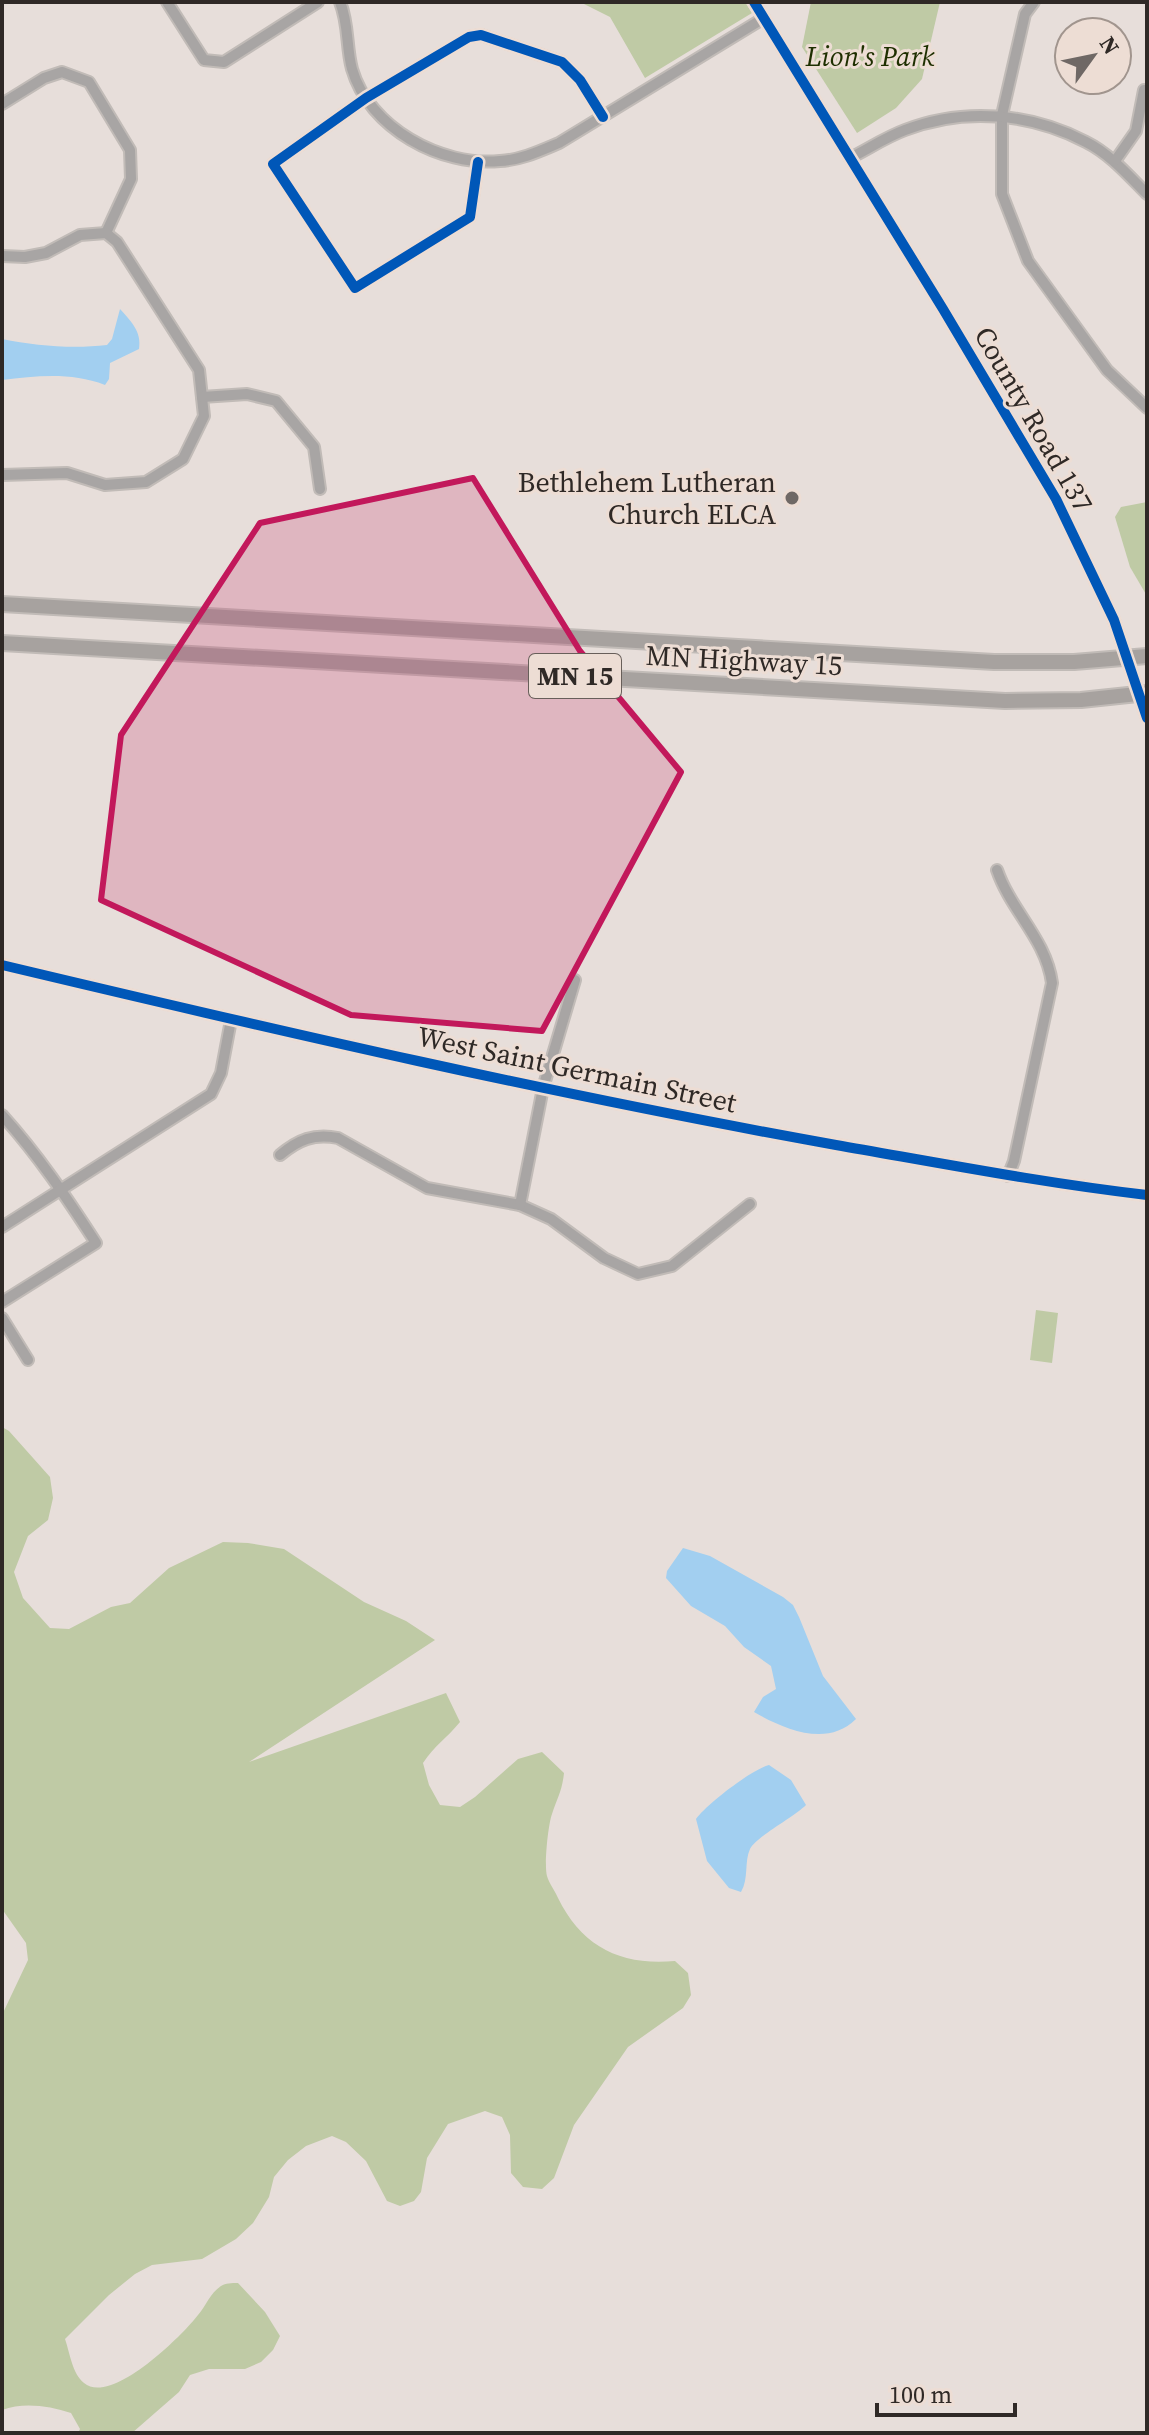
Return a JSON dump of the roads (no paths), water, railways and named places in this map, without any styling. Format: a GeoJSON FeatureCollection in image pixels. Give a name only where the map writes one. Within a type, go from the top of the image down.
{"type":"FeatureCollection","features":[{"type":"Feature","properties":{"kind":"highway","name":"MN Highway 15"},"geometry":{"type":"LineString","coordinates":[[2,604],[994,662],[1074,662],[1147,656]]}},
{"type":"Feature","properties":{"kind":"highway","name":"MN Highway 15"},"geometry":{"type":"LineString","coordinates":[[2,643],[1005,701],[1081,700],[1147,693]]}},
{"type":"Feature","properties":{"kind":"street"},"geometry":{"type":"LineString","coordinates":[[167,2],[204,60],[224,62],[318,2]]}},
{"type":"Feature","properties":{"kind":"street"},"geometry":{"type":"LineString","coordinates":[[340,2],[345,15],[352,70],[377,114],[417,142],[441,153],[478,162],[502,161],[559,143],[764,18]]}},
{"type":"Feature","properties":{"kind":"street","name":"County Road 137"},"geometry":{"type":"LineString","coordinates":[[754,2],[1056,499],[1114,620],[1147,718]]}},
{"type":"Feature","properties":{"kind":"street"},"geometry":{"type":"LineString","coordinates":[[1034,2],[1025,14],[1002,115],[1002,194],[1028,261],[1107,370],[1147,408]]}},
{"type":"Feature","properties":{"kind":"street"},"geometry":{"type":"LineString","coordinates":[[478,162],[470,217],[355,288],[273,164],[366,98],[469,37],[481,35],[562,62],[580,80],[603,117]]}},
{"type":"Feature","properties":{"kind":"street"},"geometry":{"type":"LineString","coordinates":[[2,104],[44,78],[62,72],[89,82],[130,150],[131,179],[106,233]]}},
{"type":"Feature","properties":{"kind":"street"},"geometry":{"type":"LineString","coordinates":[[1115,161],[1136,131],[1144,90]]}},
{"type":"Feature","properties":{"kind":"street"},"geometry":{"type":"LineString","coordinates":[[850,158],[904,130],[941,119],[1002,115],[1034,122],[1086,141],[1115,161],[1147,194]]}},
{"type":"Feature","properties":{"kind":"street"},"geometry":{"type":"LineString","coordinates":[[2,256],[25,257],[46,253],[80,235],[106,233],[117,242],[199,370],[204,416],[183,459],[146,482],[105,485],[67,473],[2,475]]}},
{"type":"Feature","properties":{"kind":"street"},"geometry":{"type":"LineString","coordinates":[[202,397],[247,394],[276,401],[314,447],[320,489]]}},
{"type":"Feature","properties":{"kind":"street"},"geometry":{"type":"LineString","coordinates":[[997,870],[1049,960],[1052,983],[1014,1161],[1008,1176]]}},
{"type":"Feature","properties":{"kind":"street","name":"West Saint Germain Street"},"geometry":{"type":"LineString","coordinates":[[2,965],[231,1020],[756,1131],[1065,1186],[1147,1195]]}},
{"type":"Feature","properties":{"kind":"street"},"geometry":{"type":"LineString","coordinates":[[520,1205],[543,1088],[575,980]]}},
{"type":"Feature","properties":{"kind":"street"},"geometry":{"type":"LineString","coordinates":[[2,1227],[211,1094],[221,1073],[231,1020]]}},
{"type":"Feature","properties":{"kind":"street"},"geometry":{"type":"LineString","coordinates":[[2,1115],[62,1189],[96,1243],[2,1302]]}},
{"type":"Feature","properties":{"kind":"street"},"geometry":{"type":"LineString","coordinates":[[280,1155],[296,1141],[323,1134],[338,1138],[427,1188],[520,1205],[551,1219],[604,1258],[638,1274],[672,1266],[750,1204]]}},
{"type":"Feature","properties":{"kind":"street"},"geometry":{"type":"LineString","coordinates":[[2,1318],[28,1360]]}},
{"type":"Feature","properties":{"kind":"water"},"geometry":{"type":"Polygon","coordinates":[[[120,309],[137,332],[139,349],[110,363],[109,379],[105,385],[67,377],[2,380],[2,339],[54,346],[107,345],[112,339],[120,309]]]}},
{"type":"Feature","properties":{"kind":"water"},"geometry":{"type":"Polygon","coordinates":[[[683,1548],[710,1556],[793,1605],[823,1676],[856,1719],[845,1728],[819,1734],[792,1729],[754,1712],[763,1697],[776,1689],[771,1666],[744,1647],[725,1626],[691,1606],[666,1578],[667,1571],[683,1548]]]}},
{"type":"Feature","properties":{"kind":"water"},"geometry":{"type":"Polygon","coordinates":[[[769,1765],[791,1780],[806,1805],[750,1849],[741,1892],[729,1888],[707,1861],[696,1819],[730,1788],[769,1765]]]}},
{"type":"Feature","properties":{"kind":"place","name":"Bethlehem Lutheran Church ELCA"},"geometry":{"type":"Point","coordinates":[792,498]}},
{"type":"Feature","properties":{"kind":"park label","name":"Lion's Park"},"geometry":{"type":"Point","coordinates":[870,56]}}]}
